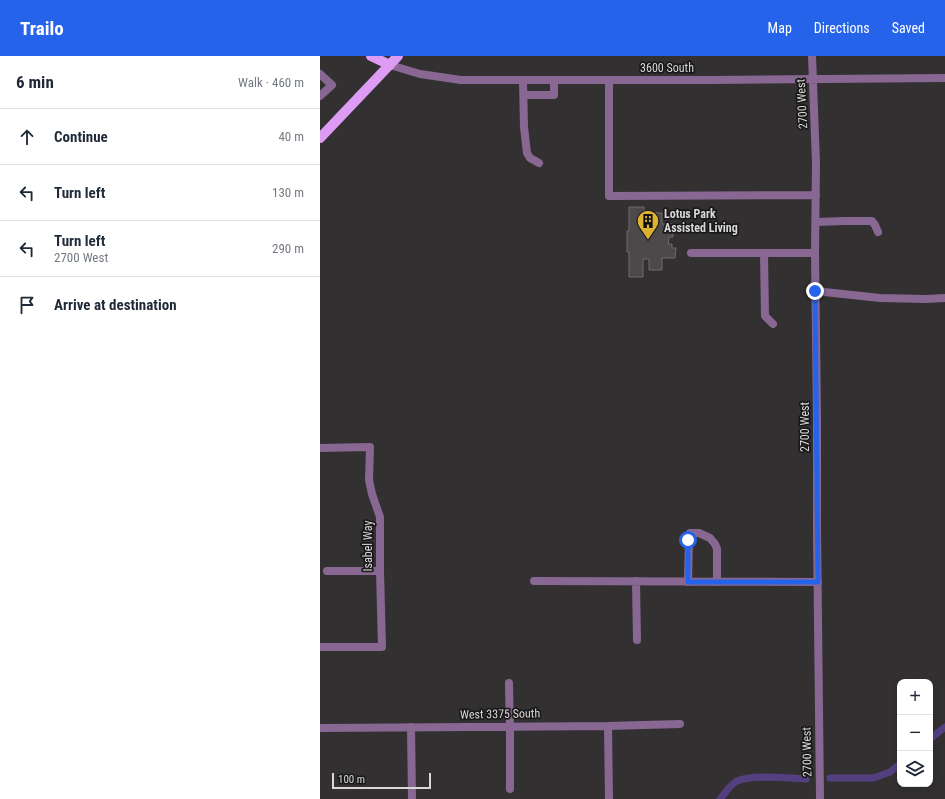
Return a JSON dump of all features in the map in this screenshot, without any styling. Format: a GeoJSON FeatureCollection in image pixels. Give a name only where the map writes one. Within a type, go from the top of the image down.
{"type":"FeatureCollection","features":[{"type":"Feature","properties":{"kind":"main road"},"geometry":{"type":"LineString","coordinates":[[371,56],[390,65]]}},
{"type":"Feature","properties":{"kind":"main road"},"geometry":{"type":"LineString","coordinates":[[320,138],[398,56]]}},
{"type":"Feature","properties":{"kind":"street","name":"2700 West"},"geometry":{"type":"LineString","coordinates":[[812,56],[816,195],[815,291],[820,799]]}},
{"type":"Feature","properties":{"kind":"street","name":"3600 South"},"geometry":{"type":"LineString","coordinates":[[390,65],[420,74],[461,80],[945,78]]}},
{"type":"Feature","properties":{"kind":"street"},"geometry":{"type":"LineString","coordinates":[[320,96],[332,85],[321,77]]}},
{"type":"Feature","properties":{"kind":"street"},"geometry":{"type":"LineString","coordinates":[[524,80],[524,127],[527,153],[530,158],[540,163]]}},
{"type":"Feature","properties":{"kind":"street"},"geometry":{"type":"LineString","coordinates":[[524,95],[554,95],[554,80]]}},
{"type":"Feature","properties":{"kind":"street"},"geometry":{"type":"LineString","coordinates":[[609,80],[610,196],[816,195]]}},
{"type":"Feature","properties":{"kind":"street"},"geometry":{"type":"LineString","coordinates":[[816,222],[845,220],[872,221],[878,232]]}},
{"type":"Feature","properties":{"kind":"street"},"geometry":{"type":"LineString","coordinates":[[691,253],[815,252]]}},
{"type":"Feature","properties":{"kind":"street"},"geometry":{"type":"LineString","coordinates":[[764,253],[765,316],[773,324]]}},
{"type":"Feature","properties":{"kind":"street"},"geometry":{"type":"LineString","coordinates":[[815,291],[880,298],[945,298]]}},
{"type":"Feature","properties":{"kind":"street","name":"Isabel Way"},"geometry":{"type":"LineString","coordinates":[[320,448],[370,447],[369,480],[380,517],[382,647],[320,647]]}},
{"type":"Feature","properties":{"kind":"street"},"geometry":{"type":"LineString","coordinates":[[688,582],[690,533],[699,533],[710,538],[715,544],[717,582]]}},
{"type":"Feature","properties":{"kind":"street"},"geometry":{"type":"LineString","coordinates":[[327,571],[380,571]]}},
{"type":"Feature","properties":{"kind":"street"},"geometry":{"type":"LineString","coordinates":[[534,581],[818,582]]}},
{"type":"Feature","properties":{"kind":"street"},"geometry":{"type":"LineString","coordinates":[[636,582],[637,640]]}},
{"type":"Feature","properties":{"kind":"street"},"geometry":{"type":"LineString","coordinates":[[509,683],[510,789]]}},
{"type":"Feature","properties":{"kind":"street","name":"West 3375 South"},"geometry":{"type":"LineString","coordinates":[[320,728],[680,724]]}},
{"type":"Feature","properties":{"kind":"street"},"geometry":{"type":"LineString","coordinates":[[608,726],[609,799]]}},
{"type":"Feature","properties":{"kind":"street"},"geometry":{"type":"LineString","coordinates":[[411,727],[412,799]]}},
{"type":"Feature","properties":{"kind":"building","name":"Lotus Park Assisted Living"},"geometry":{"type":"Polygon","coordinates":[[[629,207],[644,207],[644,224],[649,224],[649,213],[662,213],[662,224],[673,224],[673,237],[669,237],[668,244],[672,244],[672,248],[676,248],[675,258],[662,258],[662,270],[649,270],[649,259],[643,259],[643,277],[629,277],[627,231],[629,231],[629,207]]]}},
{"type":"Feature","properties":{"kind":"waterway"},"geometry":{"type":"LineString","coordinates":[[933,737],[945,727]]}},
{"type":"Feature","properties":{"kind":"waterway"},"geometry":{"type":"LineString","coordinates":[[830,778],[873,778],[890,772],[897,766]]}},
{"type":"Feature","properties":{"kind":"waterway"},"geometry":{"type":"LineString","coordinates":[[720,799],[732,785],[737,781],[744,779],[771,777],[806,779]]}},
{"type":"Feature","properties":{"kind":"place","name":"Lotus Park Assisted Living"},"geometry":{"type":"Point","coordinates":[648,240]}},
{"type":"Feature","properties":{"kind":"route"},"geometry":{"type":"LineString","coordinates":[[688,540],[688,582],[818,582],[816,532],[817,417],[815,291]]}}]}
